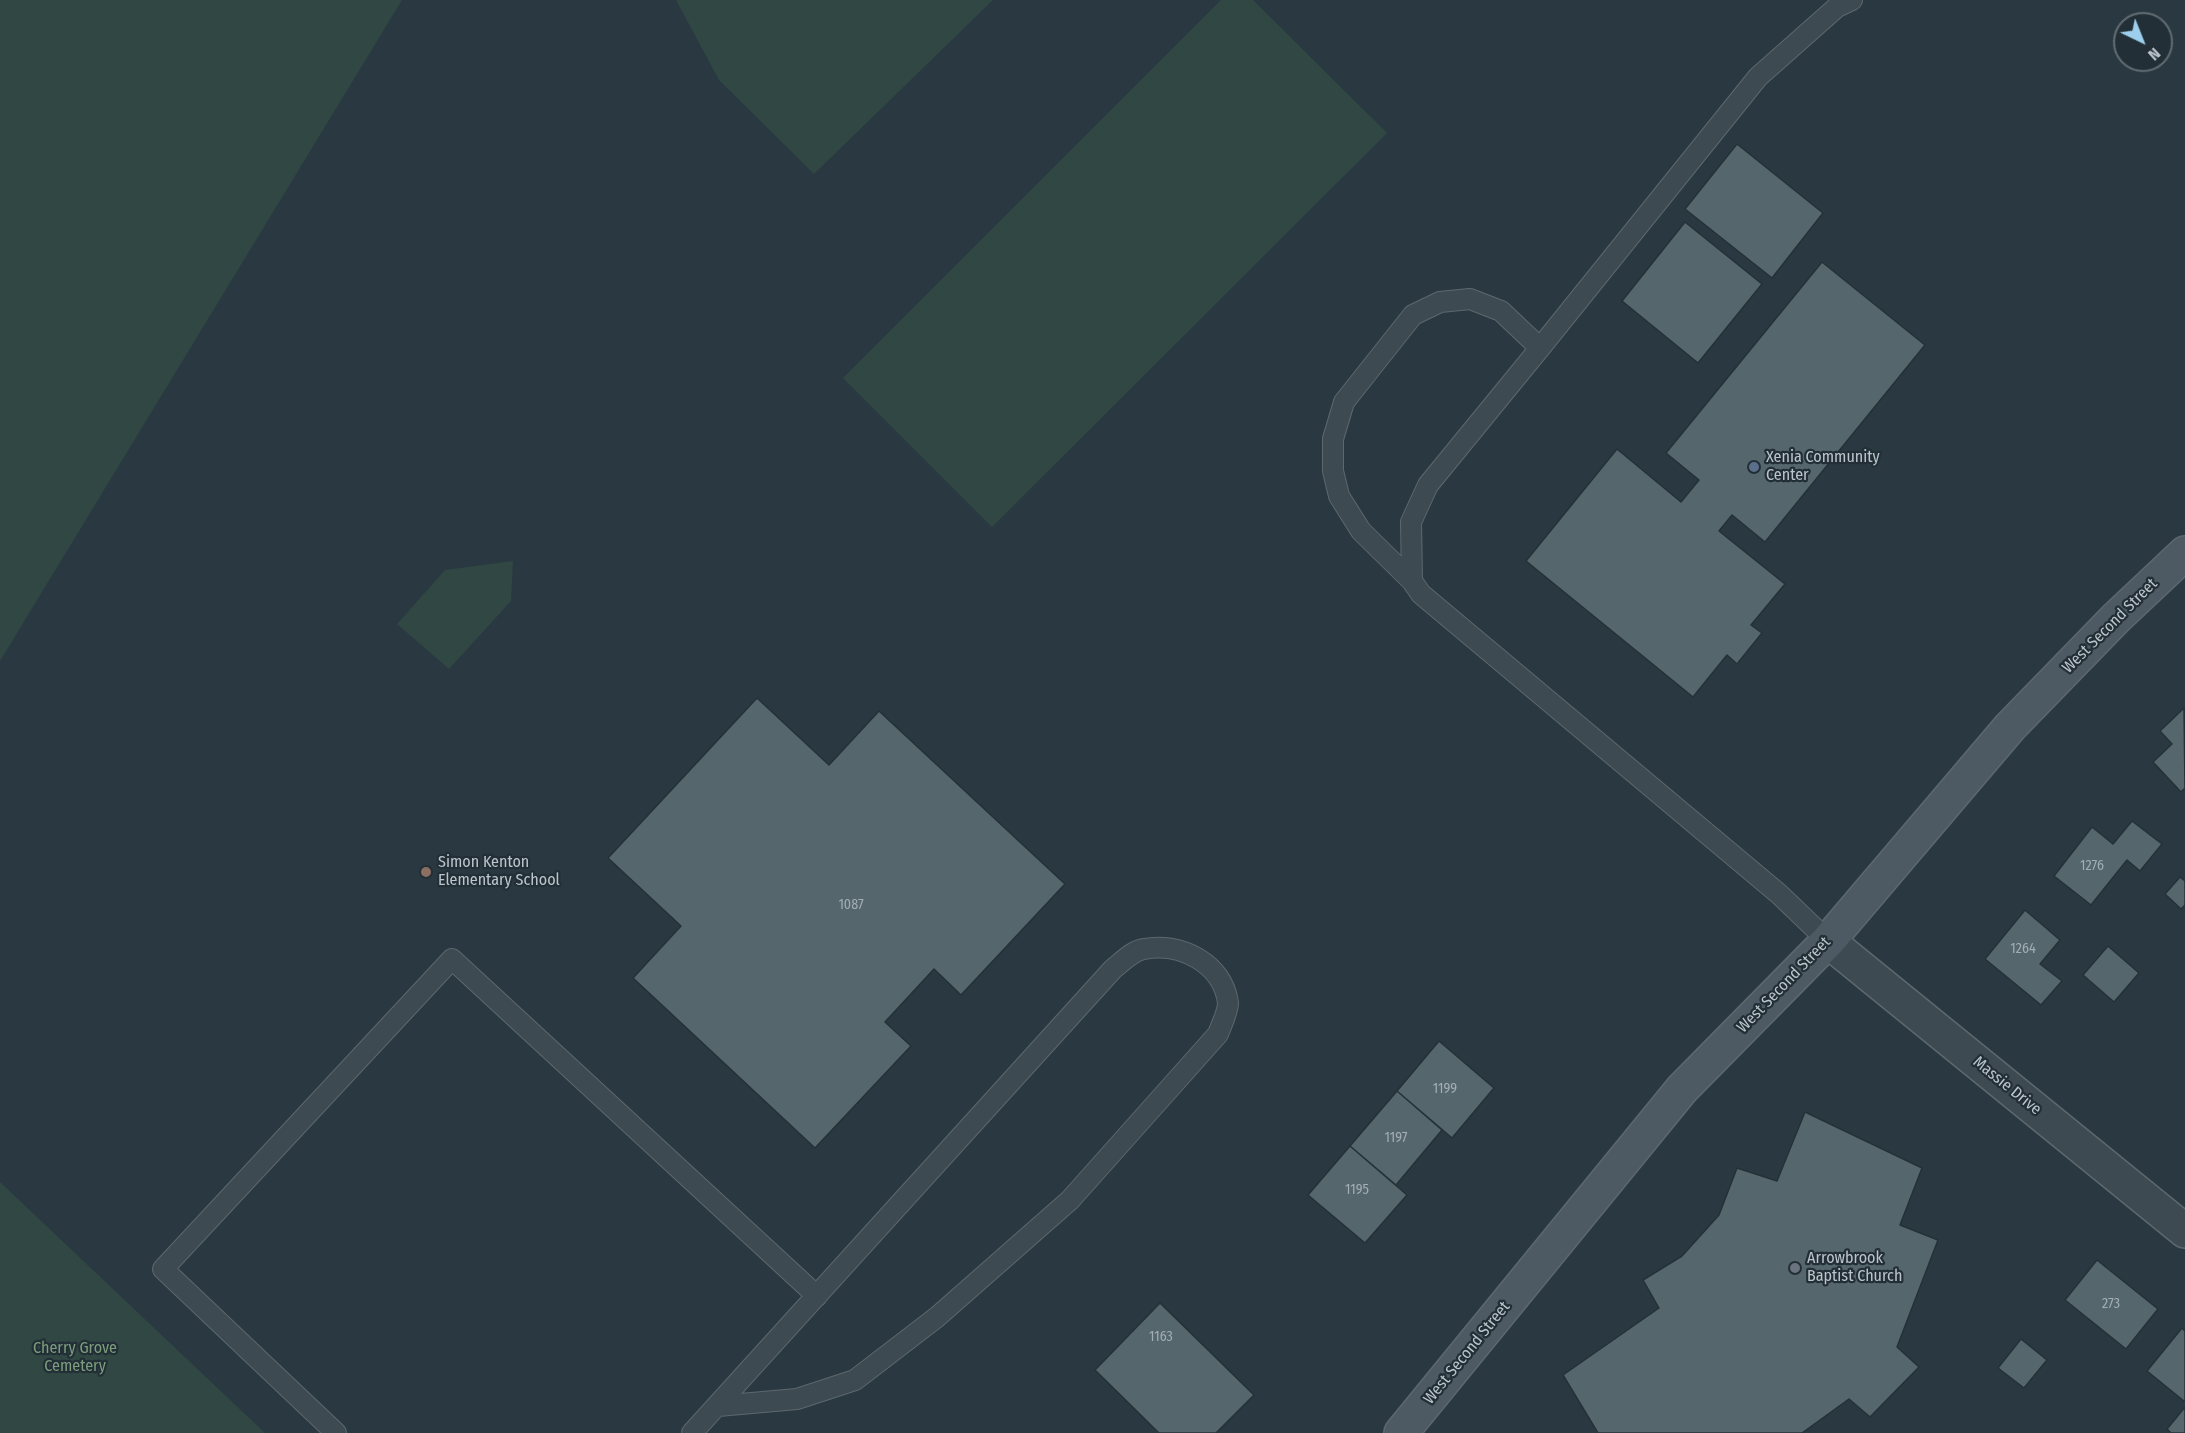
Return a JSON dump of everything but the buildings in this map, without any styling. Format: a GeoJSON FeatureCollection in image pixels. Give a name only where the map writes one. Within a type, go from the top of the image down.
{"type":"FeatureCollection","features":[{"type":"Feature","properties":{"kind":"main road","name":"West Second Street"},"geometry":{"type":"LineString","coordinates":[[1401,1433],[1682,1089],[1828,941],[2010,728],[2116,618],[2185,553]]}},
{"type":"Feature","properties":{"kind":"street","name":"Massie Drive"},"geometry":{"type":"LineString","coordinates":[[1828,941],[2185,1231]]}},
{"type":"Feature","properties":{"kind":"lane"},"geometry":{"type":"LineString","coordinates":[[1412,581],[1411,522],[1428,485],[1758,77],[1837,7],[1852,0]]}},
{"type":"Feature","properties":{"kind":"lane"},"geometry":{"type":"LineString","coordinates":[[1540,348],[1501,311],[1470,299],[1440,302],[1413,315],[1344,402],[1333,440],[1333,471],[1340,496],[1361,531],[1412,581],[1421,594],[1779,894],[1828,941]]}},
{"type":"Feature","properties":{"kind":"lane"},"geometry":{"type":"LineString","coordinates":[[692,1433],[1113,969],[1142,949],[1172,948],[1196,956],[1218,976],[1228,1004],[1218,1034],[1070,1200],[937,1317],[855,1380],[797,1400],[718,1406]]}},
{"type":"Feature","properties":{"kind":"lane"},"geometry":{"type":"LineString","coordinates":[[336,1433],[163,1269],[452,959],[817,1296]]}},
{"type":"Feature","properties":{"kind":"green space"},"geometry":{"type":"Polygon","coordinates":[[[0,0],[402,0],[0,661],[0,0]]]}},
{"type":"Feature","properties":{"kind":"green space"},"geometry":{"type":"Polygon","coordinates":[[[676,0],[993,0],[814,174],[719,80],[676,0]]]}},
{"type":"Feature","properties":{"kind":"green space"},"geometry":{"type":"Polygon","coordinates":[[[1221,0],[1253,0],[1387,133],[992,527],[843,378],[1221,0]]]}},
{"type":"Feature","properties":{"kind":"green space"},"geometry":{"type":"Polygon","coordinates":[[[513,561],[511,601],[449,669],[397,624],[445,570],[513,561]]]}},
{"type":"Feature","properties":{"kind":"green space","name":"Cherry Grove Cemetery"},"geometry":{"type":"Polygon","coordinates":[[[0,1182],[265,1433],[0,1433],[0,1182]]]}},
{"type":"Feature","properties":{"kind":"place","name":"Xenia Community Center"},"geometry":{"type":"Point","coordinates":[1754,467]}},
{"type":"Feature","properties":{"kind":"place","name":"Simon Kenton Elementary School"},"geometry":{"type":"Point","coordinates":[426,872]}},
{"type":"Feature","properties":{"kind":"place","name":"Arrowbrook Baptist Church"},"geometry":{"type":"Point","coordinates":[1795,1268]}}]}
